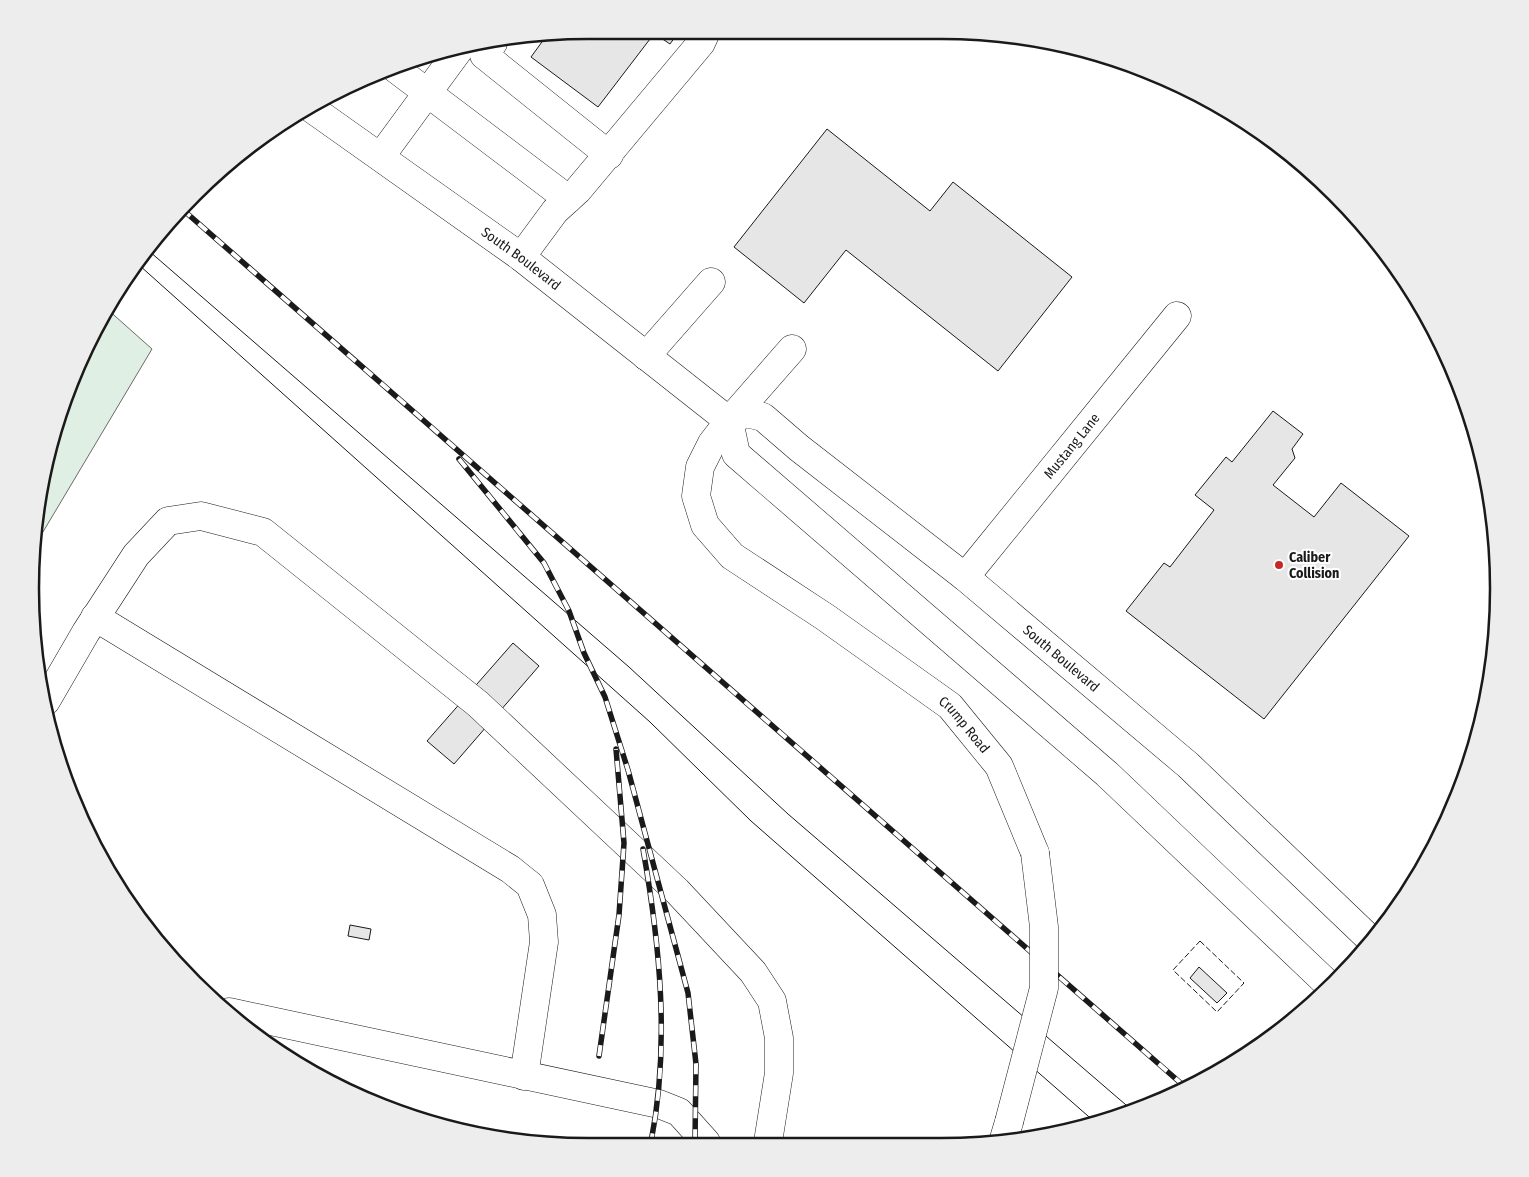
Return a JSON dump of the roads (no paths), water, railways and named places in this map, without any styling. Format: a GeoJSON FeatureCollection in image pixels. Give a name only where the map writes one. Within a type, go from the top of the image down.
{"type":"FeatureCollection","features":[{"type":"Feature","properties":{"kind":"street"},"geometry":{"type":"LineString","coordinates":[[520,257],[555,211],[608,155],[703,39]]}},
{"type":"Feature","properties":{"kind":"street"},"geometry":{"type":"LineString","coordinates":[[481,49],[608,155]]}},
{"type":"Feature","properties":{"kind":"street"},"geometry":{"type":"LineString","coordinates":[[381,156],[428,93],[474,51]]}},
{"type":"Feature","properties":{"kind":"street"},"geometry":{"type":"LineString","coordinates":[[401,72],[568,198]]}},
{"type":"Feature","properties":{"kind":"street","name":"South Boulevard"},"geometry":{"type":"LineString","coordinates":[[316,111],[381,156],[520,257],[729,421],[746,413],[763,417],[799,448],[965,576],[1188,765],[1367,936]]}},
{"type":"Feature","properties":{"kind":"street"},"geometry":{"type":"LineString","coordinates":[[646,356],[711,282]]}},
{"type":"Feature","properties":{"kind":"street","name":"Mustang Lane"},"geometry":{"type":"LineString","coordinates":[[965,576],[1177,316]]}},
{"type":"Feature","properties":{"kind":"street","name":"Crump Road"},"geometry":{"type":"LineString","coordinates":[[792,349],[712,443],[700,467],[696,496],[705,525],[732,556],[825,617],[950,706],[999,766],[1035,853],[1044,927],[1044,988],[1006,1132]]}},
{"type":"Feature","properties":{"kind":"street"},"geometry":{"type":"LineString","coordinates":[[729,421],[736,454],[1107,774],[1325,981]]}},
{"type":"Feature","properties":{"kind":"street"},"geometry":{"type":"LineString","coordinates":[[49,696],[95,617],[136,555],[168,521],[201,516],[263,532],[478,704],[624,843],[666,880],[753,972],[772,1002],[779,1038],[779,1073],[769,1138]]}},
{"type":"Feature","properties":{"kind":"street"},"geometry":{"type":"LineString","coordinates":[[95,617],[502,864],[530,885],[542,915],[544,942],[524,1076]]}},
{"type":"Feature","properties":{"kind":"street"},"geometry":{"type":"LineString","coordinates":[[241,1015],[659,1104],[680,1112],[703,1138]]}},
{"type":"Feature","properties":{"kind":"tram line"},"geometry":{"type":"LineString","coordinates":[[152,254],[629,667],[788,814],[1126,1105]]}},
{"type":"Feature","properties":{"kind":"tram line"},"geometry":{"type":"LineString","coordinates":[[142,268],[650,722],[751,821],[1090,1118]]}},
{"type":"Feature","properties":{"kind":"railway"},"geometry":{"type":"LineString","coordinates":[[187,213],[1181,1083]]}},
{"type":"Feature","properties":{"kind":"railway"},"geometry":{"type":"LineString","coordinates":[[459,459],[544,563],[569,611],[584,653],[605,697],[628,770],[688,993],[696,1064],[695,1138]]}},
{"type":"Feature","properties":{"kind":"railway"},"geometry":{"type":"LineString","coordinates":[[599,1056],[619,915],[624,843],[616,749]]}},
{"type":"Feature","properties":{"kind":"railway"},"geometry":{"type":"LineString","coordinates":[[643,849],[654,922],[660,995],[660,1069],[652,1138]]}},
{"type":"Feature","properties":{"kind":"place","name":"Caliber Collision"},"geometry":{"type":"Point","coordinates":[1279,565]}}]}
